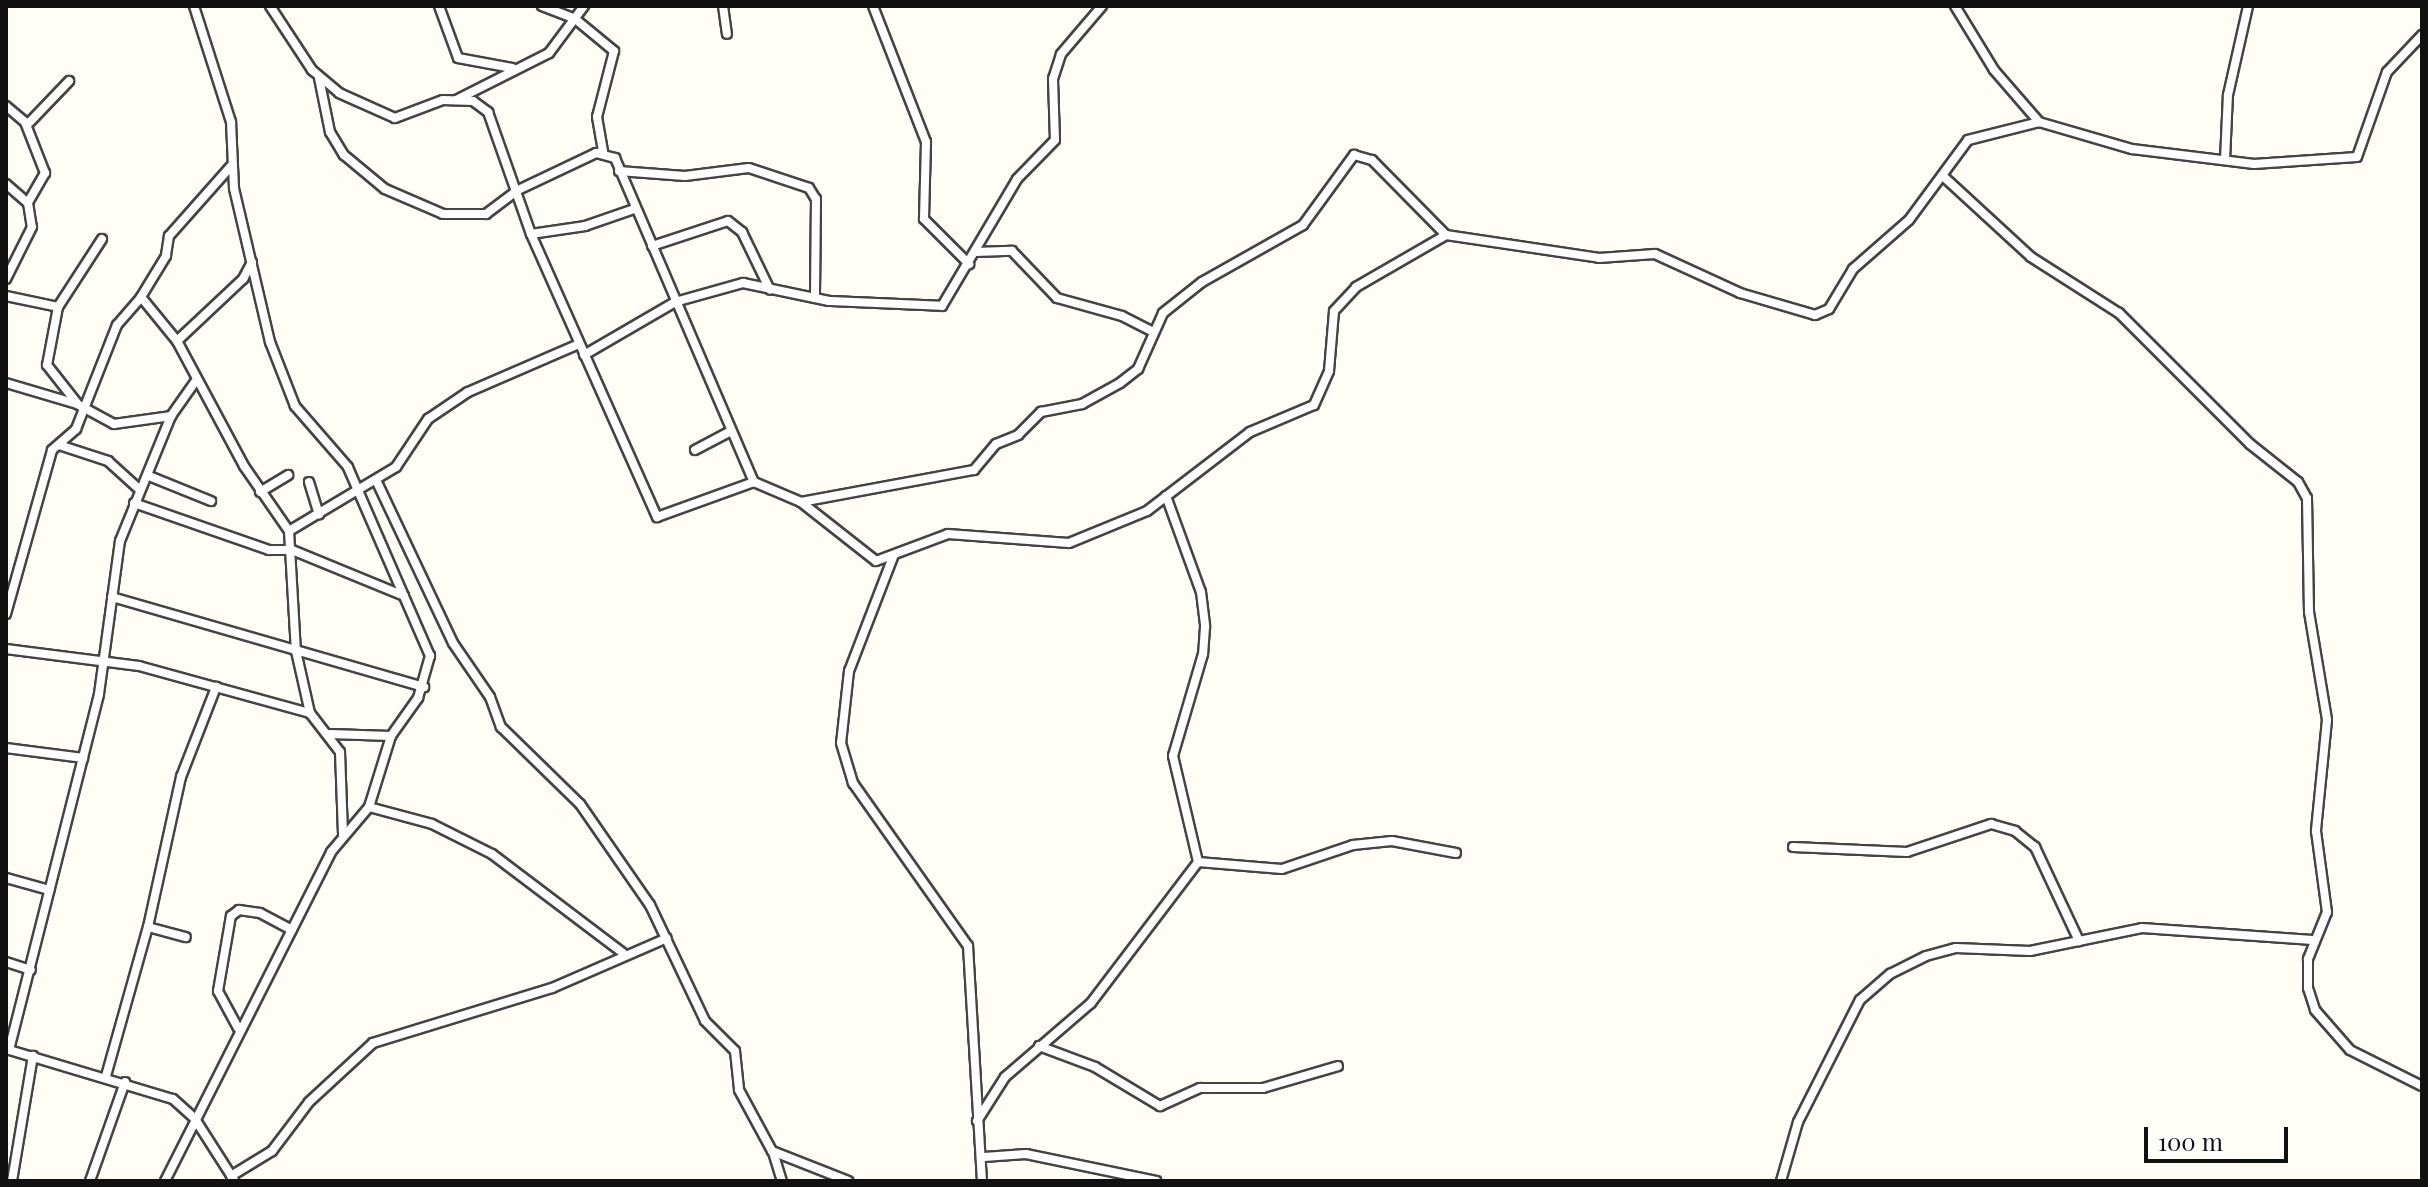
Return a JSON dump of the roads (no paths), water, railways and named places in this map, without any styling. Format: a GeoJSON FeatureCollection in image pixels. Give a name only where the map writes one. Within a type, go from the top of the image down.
{"type":"FeatureCollection","features":[{"type":"Feature","properties":{"kind":"street"},"geometry":{"type":"LineString","coordinates":[[165,1181],[238,1028],[343,835],[369,807],[391,736],[424,687],[429,647],[359,491],[334,446],[291,398],[270,342],[232,165],[231,122],[194,6]]}},
{"type":"Feature","properties":{"kind":"street"},"geometry":{"type":"LineString","coordinates":[[270,6],[318,77],[339,93],[395,118],[456,100],[549,53],[584,6]]}},
{"type":"Feature","properties":{"kind":"street"},"geometry":{"type":"LineString","coordinates":[[439,6],[458,58],[514,68]]}},
{"type":"Feature","properties":{"kind":"street"},"geometry":{"type":"LineString","coordinates":[[542,6],[574,18],[614,51],[597,117],[603,152]]}},
{"type":"Feature","properties":{"kind":"street"},"geometry":{"type":"LineString","coordinates":[[723,6],[727,34]]}},
{"type":"Feature","properties":{"kind":"street"},"geometry":{"type":"LineString","coordinates":[[873,6],[926,142],[924,219],[969,264]]}},
{"type":"Feature","properties":{"kind":"street"},"geometry":{"type":"LineString","coordinates":[[584,355],[675,302],[743,283],[815,298],[936,308],[947,302],[1017,179],[1055,140],[1058,62],[1102,6]]}},
{"type":"Feature","properties":{"kind":"street"},"geometry":{"type":"LineString","coordinates":[[1955,6],[1994,70],[2039,122]]}},
{"type":"Feature","properties":{"kind":"street"},"geometry":{"type":"LineString","coordinates":[[2225,160],[2228,95],[2248,6]]}},
{"type":"Feature","properties":{"kind":"street"},"geometry":{"type":"LineString","coordinates":[[801,502],[974,470],[996,444],[1013,439],[1041,412],[1091,401],[1130,377],[1151,331],[1163,313],[1202,282],[1303,225],[1354,155],[1372,160],[1446,235],[1599,258],[1655,254],[1740,293],[1815,315],[1829,309],[1853,269],[1909,220],[1944,177],[1968,140],[2039,122],[2132,149],[2225,160],[2286,164],[2357,157],[2387,72],[2422,35]]}},
{"type":"Feature","properties":{"kind":"street"},"geometry":{"type":"LineString","coordinates":[[318,77],[336,144],[385,189],[421,207],[472,217],[496,210],[516,191],[603,152]]}},
{"type":"Feature","properties":{"kind":"street"},"geometry":{"type":"LineString","coordinates":[[27,125],[69,81]]}},
{"type":"Feature","properties":{"kind":"street"},"geometry":{"type":"LineString","coordinates":[[456,100],[476,102],[488,112],[531,234],[657,517],[754,482]]}},
{"type":"Feature","properties":{"kind":"street"},"geometry":{"type":"LineString","coordinates":[[6,106],[27,125],[45,173],[28,203],[30,235],[6,279]]}},
{"type":"Feature","properties":{"kind":"street"},"geometry":{"type":"LineString","coordinates":[[603,152],[615,158],[634,209],[754,482],[801,502],[870,559],[893,557],[948,534],[1069,543],[1120,524],[1166,496],[1250,432],[1314,405],[1329,371],[1334,311],[1356,287],[1446,235]]}},
{"type":"Feature","properties":{"kind":"street"},"geometry":{"type":"LineString","coordinates":[[6,614],[42,477],[59,445],[76,429],[80,406],[117,325],[141,297],[166,256],[169,236],[232,165]]}},
{"type":"Feature","properties":{"kind":"street"},"geometry":{"type":"LineString","coordinates":[[619,171],[685,176],[749,168],[807,186],[816,199],[815,298]]}},
{"type":"Feature","properties":{"kind":"street"},"geometry":{"type":"LineString","coordinates":[[1944,177],[2031,257],[2119,313],[2250,444],[2298,482],[2307,498],[2309,612],[2327,720],[2316,831],[2327,912],[2313,940],[2306,973],[2315,1010],[2365,1061],[2422,1086]]}},
{"type":"Feature","properties":{"kind":"street"},"geometry":{"type":"LineString","coordinates":[[6,184],[28,203]]}},
{"type":"Feature","properties":{"kind":"street"},"geometry":{"type":"LineString","coordinates":[[531,234],[585,226],[634,209]]}},
{"type":"Feature","properties":{"kind":"street"},"geometry":{"type":"LineString","coordinates":[[652,246],[728,221],[742,232],[770,290]]}},
{"type":"Feature","properties":{"kind":"street"},"geometry":{"type":"LineString","coordinates":[[80,406],[47,365],[58,307],[102,239]]}},
{"type":"Feature","properties":{"kind":"street"},"geometry":{"type":"LineString","coordinates":[[975,252],[1012,251],[1057,298],[1122,316],[1151,331]]}},
{"type":"Feature","properties":{"kind":"street"},"geometry":{"type":"LineString","coordinates":[[177,341],[243,279],[252,262]]}},
{"type":"Feature","properties":{"kind":"street"},"geometry":{"type":"LineString","coordinates":[[6,296],[58,307]]}},
{"type":"Feature","properties":{"kind":"street"},"geometry":{"type":"LineString","coordinates":[[141,297],[177,341],[260,492],[289,531],[296,651],[310,713],[330,734],[343,769],[343,835]]}},
{"type":"Feature","properties":{"kind":"street"},"geometry":{"type":"LineString","coordinates":[[289,531],[396,467],[428,419],[448,405],[579,344]]}},
{"type":"Feature","properties":{"kind":"street"},"geometry":{"type":"LineString","coordinates":[[197,379],[171,416],[149,476],[139,489],[134,503],[112,597],[104,660],[83,758],[31,970],[7,1050],[106,1076],[173,1099],[195,1119],[233,1179],[272,1151],[309,1102],[373,1043],[436,1019],[459,1018],[479,1006],[552,988],[623,953],[667,938]]}},
{"type":"Feature","properties":{"kind":"street"},"geometry":{"type":"LineString","coordinates":[[6,383],[80,406],[123,426],[171,416]]}},
{"type":"Feature","properties":{"kind":"street"},"geometry":{"type":"LineString","coordinates":[[695,450],[731,431]]}},
{"type":"Feature","properties":{"kind":"street"},"geometry":{"type":"LineString","coordinates":[[59,445],[108,461],[139,489]]}},
{"type":"Feature","properties":{"kind":"street"},"geometry":{"type":"LineString","coordinates":[[260,492],[288,475]]}},
{"type":"Feature","properties":{"kind":"street"},"geometry":{"type":"LineString","coordinates":[[149,476],[211,501]]}},
{"type":"Feature","properties":{"kind":"street"},"geometry":{"type":"LineString","coordinates":[[376,480],[453,643],[494,704],[497,721],[580,804],[667,938],[705,1021],[735,1051],[739,1090],[772,1151],[782,1181]]}},
{"type":"Feature","properties":{"kind":"street"},"geometry":{"type":"LineString","coordinates":[[309,482],[319,514]]}},
{"type":"Feature","properties":{"kind":"street"},"geometry":{"type":"LineString","coordinates":[[1166,496],[1201,592],[1205,627],[1203,654],[1173,756],[1198,862]]}},
{"type":"Feature","properties":{"kind":"street"},"geometry":{"type":"LineString","coordinates":[[134,503],[269,550],[292,550],[404,596]]}},
{"type":"Feature","properties":{"kind":"street"},"geometry":{"type":"LineString","coordinates":[[893,557],[849,671],[841,743],[853,783],[968,946],[977,1121],[984,1157],[982,1181]]}},
{"type":"Feature","properties":{"kind":"street"},"geometry":{"type":"LineString","coordinates":[[112,597],[424,687]]}},
{"type":"Feature","properties":{"kind":"street"},"geometry":{"type":"LineString","coordinates":[[6,649],[104,660],[310,713]]}},
{"type":"Feature","properties":{"kind":"street"},"geometry":{"type":"LineString","coordinates":[[106,1076],[148,927],[181,777],[216,687]]}},
{"type":"Feature","properties":{"kind":"street"},"geometry":{"type":"LineString","coordinates":[[330,734],[391,736]]}},
{"type":"Feature","properties":{"kind":"street"},"geometry":{"type":"LineString","coordinates":[[6,748],[83,758]]}},
{"type":"Feature","properties":{"kind":"street"},"geometry":{"type":"LineString","coordinates":[[369,807],[432,824],[492,854],[623,953]]}},
{"type":"Feature","properties":{"kind":"street"},"geometry":{"type":"LineString","coordinates":[[1793,847],[1907,852],[1991,824],[2015,831],[2035,847],[2079,941]]}},
{"type":"Feature","properties":{"kind":"street"},"geometry":{"type":"LineString","coordinates":[[1198,862],[1282,869],[1353,845],[1392,841],[1456,853]]}},
{"type":"Feature","properties":{"kind":"street"},"geometry":{"type":"LineString","coordinates":[[977,1121],[1005,1077],[1091,1003],[1198,862]]}},
{"type":"Feature","properties":{"kind":"street"},"geometry":{"type":"LineString","coordinates":[[6,878],[49,890]]}},
{"type":"Feature","properties":{"kind":"street"},"geometry":{"type":"LineString","coordinates":[[238,1028],[218,991],[231,916],[239,910],[260,913],[292,930]]}},
{"type":"Feature","properties":{"kind":"street"},"geometry":{"type":"LineString","coordinates":[[148,927],[186,937]]}},
{"type":"Feature","properties":{"kind":"street"},"geometry":{"type":"LineString","coordinates":[[1781,1181],[1798,1122],[1869,988],[1926,956],[1956,948],[2014,953],[2142,928],[2313,940]]}},
{"type":"Feature","properties":{"kind":"street"},"geometry":{"type":"LineString","coordinates":[[6,962],[31,970]]}},
{"type":"Feature","properties":{"kind":"street"},"geometry":{"type":"LineString","coordinates":[[1039,1046],[1095,1067],[1160,1106],[1200,1088],[1263,1088],[1338,1066]]}},
{"type":"Feature","properties":{"kind":"street"},"geometry":{"type":"LineString","coordinates":[[12,1181],[33,1056]]}},
{"type":"Feature","properties":{"kind":"street"},"geometry":{"type":"LineString","coordinates":[[90,1181],[125,1082]]}},
{"type":"Feature","properties":{"kind":"street"},"geometry":{"type":"LineString","coordinates":[[772,1151],[848,1181]]}},
{"type":"Feature","properties":{"kind":"street"},"geometry":{"type":"LineString","coordinates":[[984,1157],[1026,1154],[1156,1181]]}}]}
